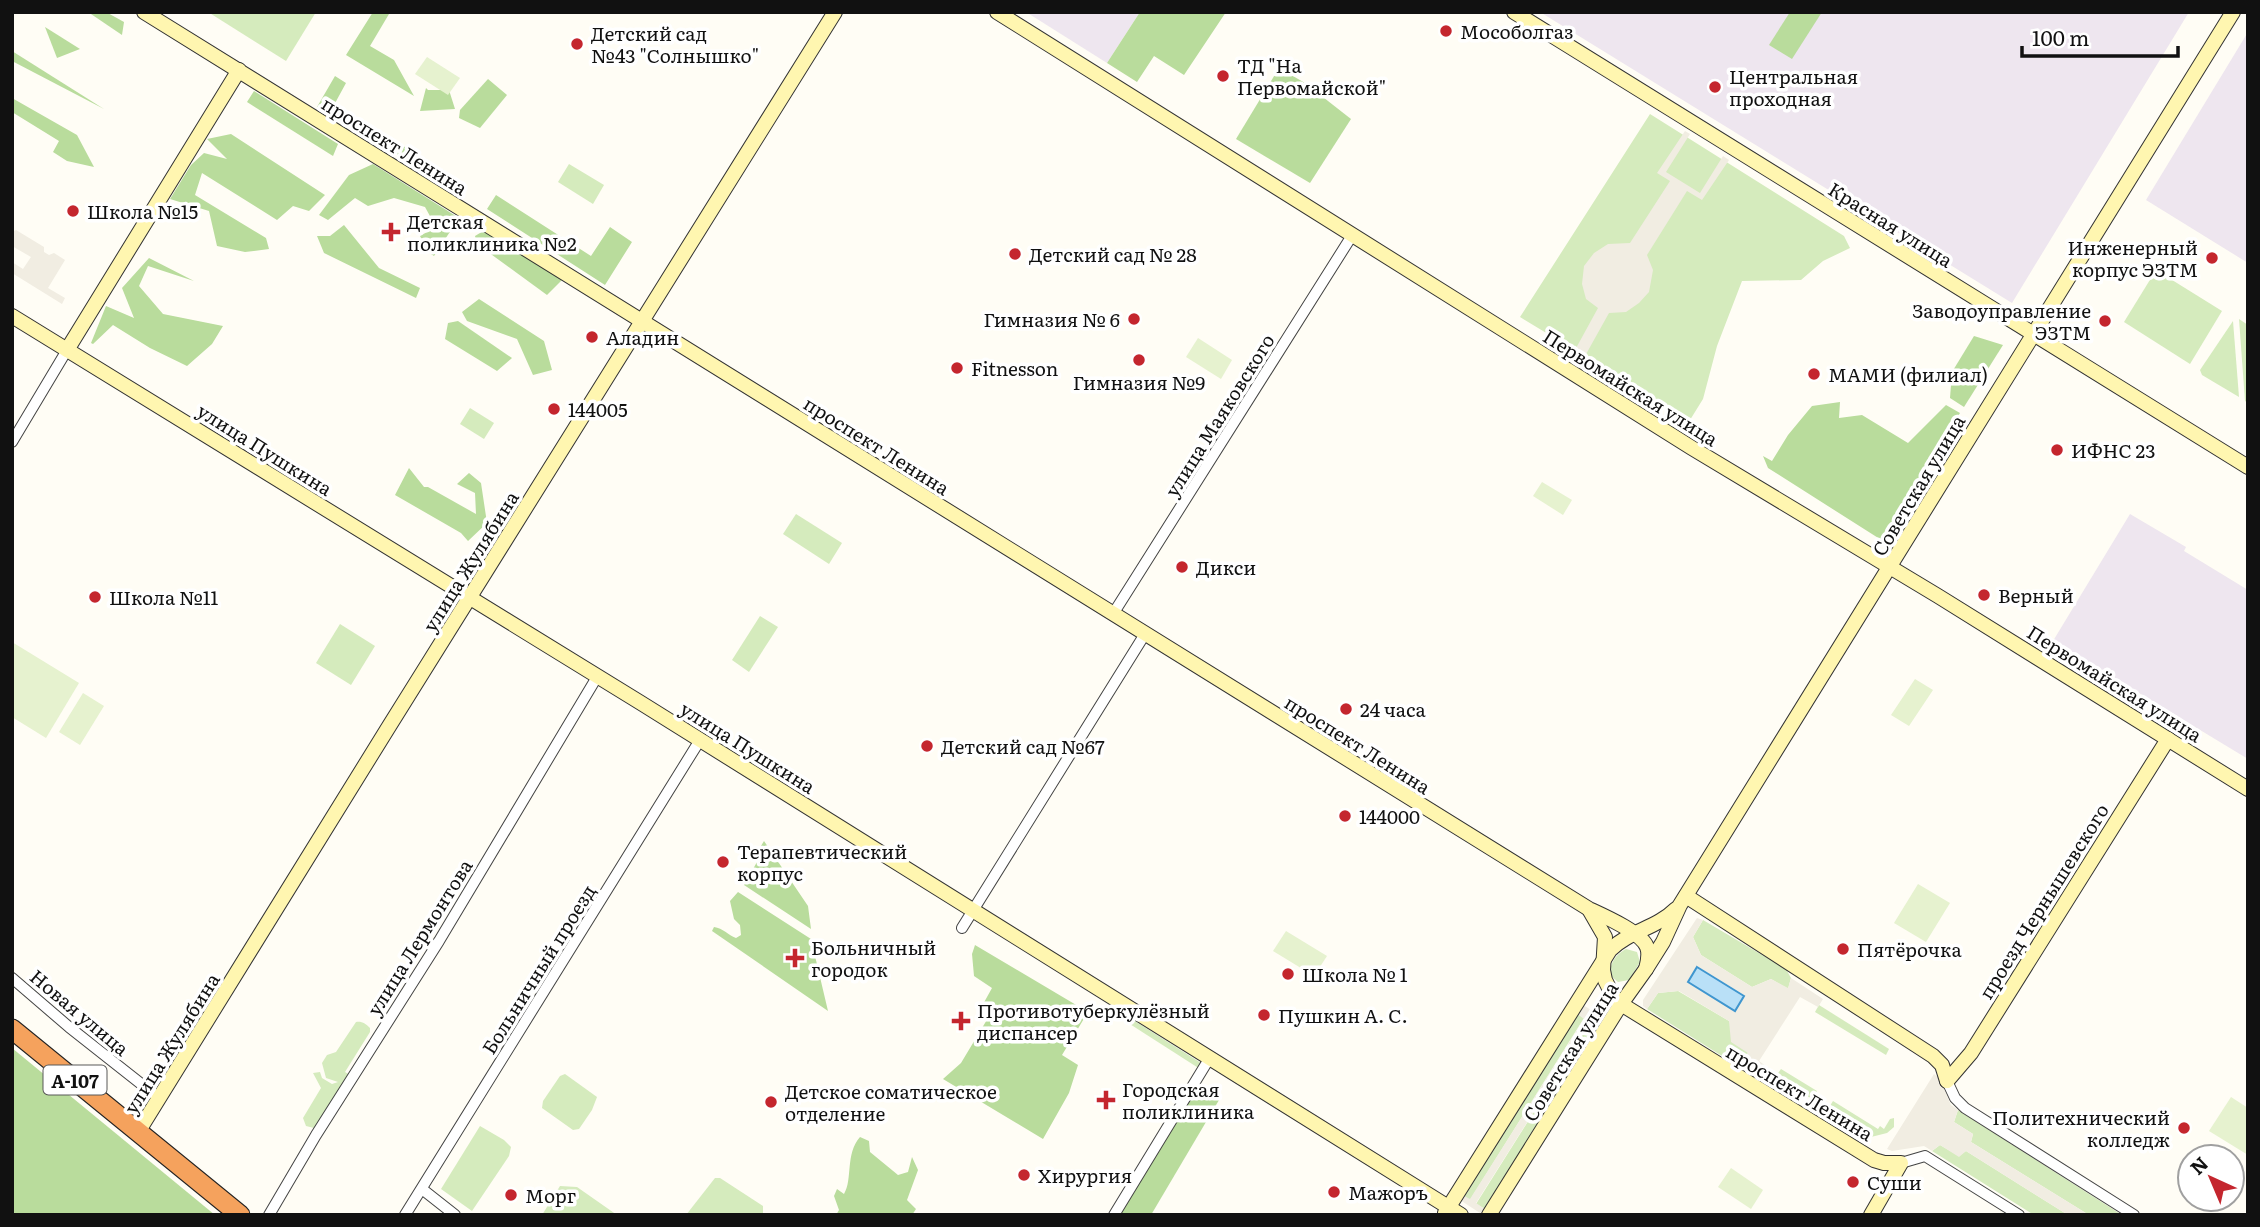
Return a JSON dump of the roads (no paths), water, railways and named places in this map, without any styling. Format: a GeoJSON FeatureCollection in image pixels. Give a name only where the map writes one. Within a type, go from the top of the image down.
{"type":"FeatureCollection","features":[{"type":"Feature","properties":{"kind":"highway","name":"А-107"},"geometry":{"type":"LineString","coordinates":[[12,1029],[240,1215]]}},
{"type":"Feature","properties":{"kind":"main road","name":"проспект Ленина"},"geometry":{"type":"LineString","coordinates":[[144,12],[1589,909],[1634,934]]}},
{"type":"Feature","properties":{"kind":"main road","name":"улица Жулябина"},"geometry":{"type":"LineString","coordinates":[[138,1132],[835,12]]}},
{"type":"Feature","properties":{"kind":"main road","name":"Первомайская улица"},"geometry":{"type":"LineString","coordinates":[[997,12],[1692,448],[2248,789]]}},
{"type":"Feature","properties":{"kind":"main road","name":"Красная улица"},"geometry":{"type":"LineString","coordinates":[[1514,12],[2248,467]]}},
{"type":"Feature","properties":{"kind":"main road","name":"Советская улица"},"geometry":{"type":"LineString","coordinates":[[1489,1215],[1620,1004],[1646,969],[1683,900],[2233,12]]}},
{"type":"Feature","properties":{"kind":"main road"},"geometry":{"type":"LineString","coordinates":[[67,350],[239,70]]}},
{"type":"Feature","properties":{"kind":"main road","name":"улица Пушкина"},"geometry":{"type":"LineString","coordinates":[[12,316],[700,740],[1451,1212]]}},
{"type":"Feature","properties":{"kind":"main road","name":"проезд Чернышевского"},"geometry":{"type":"LineString","coordinates":[[1947,1081],[1971,1053],[2168,739]]}},
{"type":"Feature","properties":{"kind":"main road"},"geometry":{"type":"LineString","coordinates":[[1683,900],[1933,1056],[1942,1065],[1947,1081]]}},
{"type":"Feature","properties":{"kind":"main road","name":"Советская улица"},"geometry":{"type":"LineString","coordinates":[[1634,934],[1661,922],[1683,900]]}},
{"type":"Feature","properties":{"kind":"main road"},"geometry":{"type":"LineString","coordinates":[[1589,909],[1605,937],[1605,980],[1614,987],[1632,988]]}},
{"type":"Feature","properties":{"kind":"main road"},"geometry":{"type":"LineString","coordinates":[[1605,957],[1616,943],[1634,934],[1646,946],[1646,969]]}},
{"type":"Feature","properties":{"kind":"main road","name":"Советская улица"},"geometry":{"type":"LineString","coordinates":[[1451,1212],[1605,957]]}},
{"type":"Feature","properties":{"kind":"main road","name":"проспект Ленина"},"geometry":{"type":"LineString","coordinates":[[1605,980],[1620,1004],[1874,1160],[1900,1163]]}},
{"type":"Feature","properties":{"kind":"main road"},"geometry":{"type":"LineString","coordinates":[[1871,1215],[1900,1163]]}},
{"type":"Feature","properties":{"kind":"street","name":"улица Маяковского"},"geometry":{"type":"LineString","coordinates":[[1114,614],[1353,234]]}},
{"type":"Feature","properties":{"kind":"street"},"geometry":{"type":"LineString","coordinates":[[12,442],[67,350]]}},
{"type":"Feature","properties":{"kind":"street"},"geometry":{"type":"LineString","coordinates":[[962,928],[1145,634]]}},
{"type":"Feature","properties":{"kind":"street","name":"улица Лермонтова"},"geometry":{"type":"LineString","coordinates":[[269,1215],[316,1135],[439,941],[597,677]]}},
{"type":"Feature","properties":{"kind":"street","name":"Больничный проезд"},"geometry":{"type":"LineString","coordinates":[[405,1215],[700,740]]}},
{"type":"Feature","properties":{"kind":"street","name":"Новая улица"},"geometry":{"type":"LineString","coordinates":[[12,978],[159,1098]]}},
{"type":"Feature","properties":{"kind":"street"},"geometry":{"type":"LineString","coordinates":[[1114,1215],[1209,1059]]}},
{"type":"Feature","properties":{"kind":"street"},"geometry":{"type":"LineString","coordinates":[[1947,1081],[1955,1098],[1965,1108],[2134,1215]]}},
{"type":"Feature","properties":{"kind":"street","name":"проспект Ленина"},"geometry":{"type":"LineString","coordinates":[[1900,1163],[1926,1156],[2020,1215]]}},
{"type":"Feature","properties":{"kind":"street"},"geometry":{"type":"LineString","coordinates":[[422,1189],[455,1215]]}},
{"type":"Feature","properties":{"kind":"water"},"geometry":{"type":"Polygon","coordinates":[[[1697,967],[1744,996],[1735,1011],[1688,982],[1697,967]]]}},
{"type":"Feature","properties":{"kind":"place","name":"Мособолгаз"},"geometry":{"type":"Point","coordinates":[1446,31]}},
{"type":"Feature","properties":{"kind":"place","name":"Детский сад №43 \"Солнышко\""},"geometry":{"type":"Point","coordinates":[577,44]}},
{"type":"Feature","properties":{"kind":"place","name":"ТД \"На Первомайской\""},"geometry":{"type":"Point","coordinates":[1223,76]}},
{"type":"Feature","properties":{"kind":"place","name":"Центральная проходная"},"geometry":{"type":"Point","coordinates":[1715,87]}},
{"type":"Feature","properties":{"kind":"place","name":"Школа №15"},"geometry":{"type":"Point","coordinates":[73,211]}},
{"type":"Feature","properties":{"kind":"place","name":"Детская поликлиника №2"},"geometry":{"type":"Point","coordinates":[391,232]}},
{"type":"Feature","properties":{"kind":"place","name":"Детский сад № 28"},"geometry":{"type":"Point","coordinates":[1015,254]}},
{"type":"Feature","properties":{"kind":"place","name":"Инженерный корпус ЭЗТМ"},"geometry":{"type":"Point","coordinates":[2212,258]}},
{"type":"Feature","properties":{"kind":"place","name":"Гимназия № 6"},"geometry":{"type":"Point","coordinates":[1134,319]}},
{"type":"Feature","properties":{"kind":"place","name":"Заводоуправление ЭЗТМ"},"geometry":{"type":"Point","coordinates":[2105,321]}},
{"type":"Feature","properties":{"kind":"place","name":"Аладин"},"geometry":{"type":"Point","coordinates":[592,337]}},
{"type":"Feature","properties":{"kind":"place","name":"Гимназия №9"},"geometry":{"type":"Point","coordinates":[1139,360]}},
{"type":"Feature","properties":{"kind":"place","name":"Fitnesson"},"geometry":{"type":"Point","coordinates":[957,368]}},
{"type":"Feature","properties":{"kind":"place","name":"МАМИ (филиал)"},"geometry":{"type":"Point","coordinates":[1814,374]}},
{"type":"Feature","properties":{"kind":"place","name":"144005"},"geometry":{"type":"Point","coordinates":[554,409]}},
{"type":"Feature","properties":{"kind":"place","name":"ИФНС 23"},"geometry":{"type":"Point","coordinates":[2057,450]}},
{"type":"Feature","properties":{"kind":"place","name":"Дикси"},"geometry":{"type":"Point","coordinates":[1182,567]}},
{"type":"Feature","properties":{"kind":"place","name":"Верный"},"geometry":{"type":"Point","coordinates":[1984,595]}},
{"type":"Feature","properties":{"kind":"place","name":"Школа №11"},"geometry":{"type":"Point","coordinates":[95,597]}},
{"type":"Feature","properties":{"kind":"place","name":"24 часа"},"geometry":{"type":"Point","coordinates":[1346,709]}},
{"type":"Feature","properties":{"kind":"place","name":"Детский сад №67"},"geometry":{"type":"Point","coordinates":[927,746]}},
{"type":"Feature","properties":{"kind":"place","name":"144000"},"geometry":{"type":"Point","coordinates":[1345,816]}},
{"type":"Feature","properties":{"kind":"place","name":"Терапевтический корпус"},"geometry":{"type":"Point","coordinates":[723,862]}},
{"type":"Feature","properties":{"kind":"place","name":"Пятёрочка"},"geometry":{"type":"Point","coordinates":[1843,949]}},
{"type":"Feature","properties":{"kind":"place","name":"Больничный городок"},"geometry":{"type":"Point","coordinates":[795,958]}},
{"type":"Feature","properties":{"kind":"place","name":"Школа № 1"},"geometry":{"type":"Point","coordinates":[1288,974]}},
{"type":"Feature","properties":{"kind":"place","name":"Пушкин А. С."},"geometry":{"type":"Point","coordinates":[1264,1015]}},
{"type":"Feature","properties":{"kind":"place","name":"Противотуберкулёзный диспансер"},"geometry":{"type":"Point","coordinates":[961,1021]}},
{"type":"Feature","properties":{"kind":"place","name":"Городская поликлиника"},"geometry":{"type":"Point","coordinates":[1106,1100]}},
{"type":"Feature","properties":{"kind":"place","name":"Детское соматическое отделение"},"geometry":{"type":"Point","coordinates":[771,1102]}},
{"type":"Feature","properties":{"kind":"place","name":"Политехнический колледж"},"geometry":{"type":"Point","coordinates":[2184,1128]}},
{"type":"Feature","properties":{"kind":"place","name":"Хирургия"},"geometry":{"type":"Point","coordinates":[1024,1175]}},
{"type":"Feature","properties":{"kind":"place","name":"Суши"},"geometry":{"type":"Point","coordinates":[1853,1182]}},
{"type":"Feature","properties":{"kind":"place","name":"Мажоръ"},"geometry":{"type":"Point","coordinates":[1334,1192]}},
{"type":"Feature","properties":{"kind":"place","name":"Морг"},"geometry":{"type":"Point","coordinates":[511,1195]}}]}
